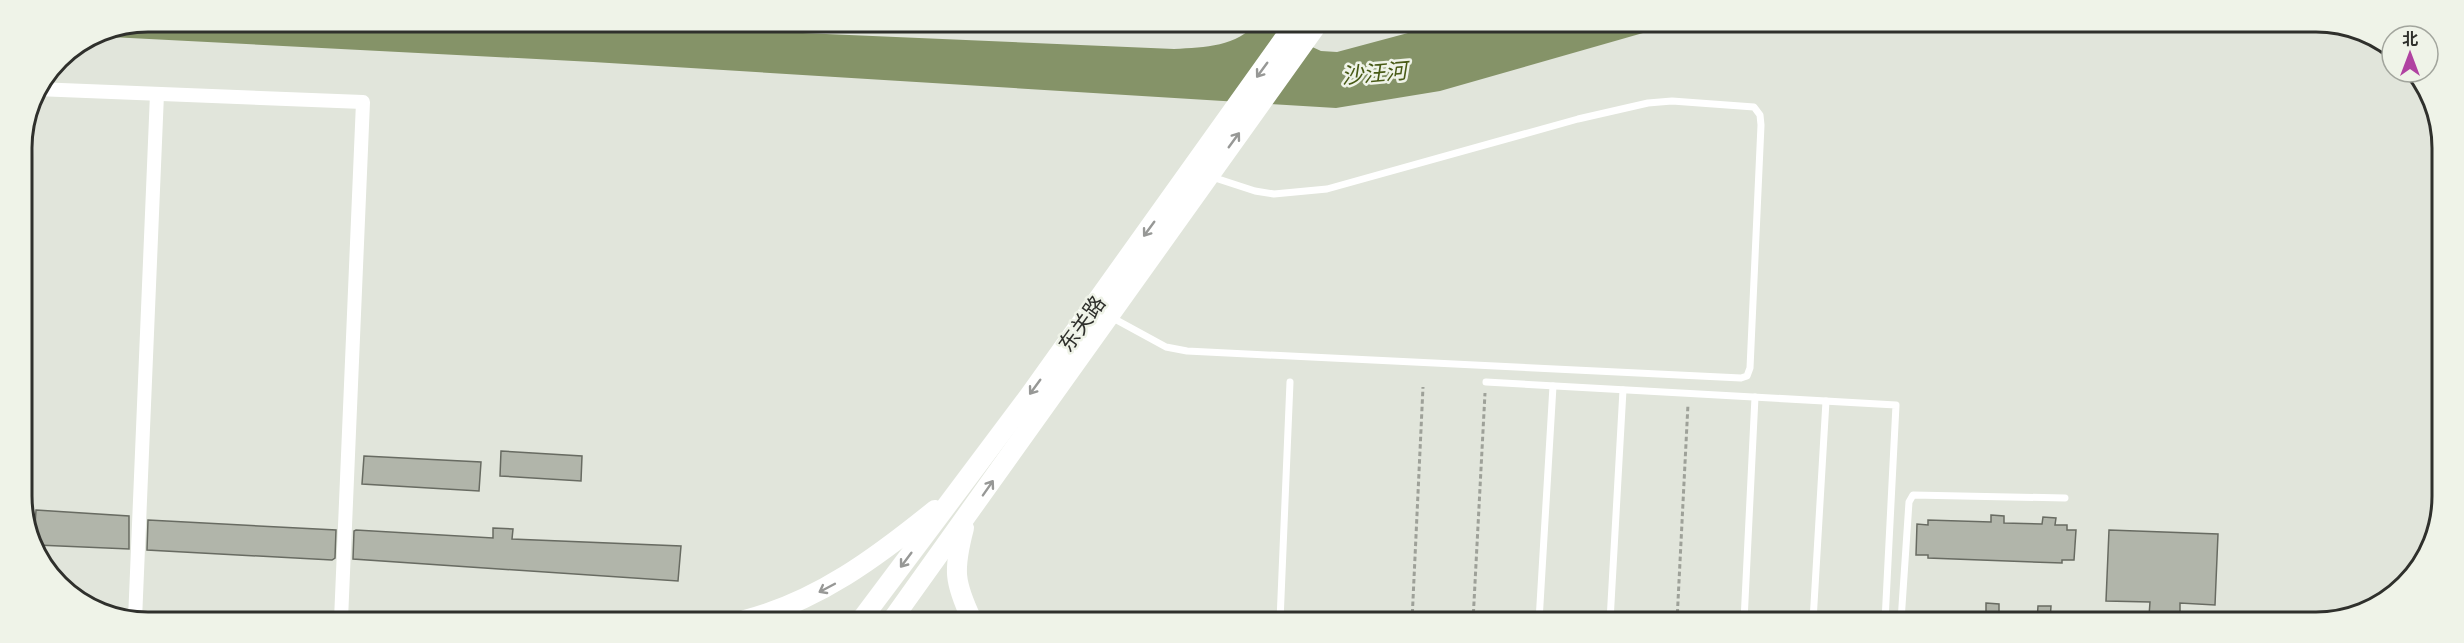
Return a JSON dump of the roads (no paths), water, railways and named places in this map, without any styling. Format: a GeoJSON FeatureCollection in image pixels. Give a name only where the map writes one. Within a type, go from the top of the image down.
{"type":"FeatureCollection","features":[{"type":"Feature","properties":{"kind":"main road","name":"东关路"},"geometry":{"type":"LineString","coordinates":[[867,612],[958,491],[1289,32]]}},
{"type":"Feature","properties":{"kind":"main road","name":"东关路"},"geometry":{"type":"LineString","coordinates":[[898,612],[1312,32]]}},
{"type":"Feature","properties":{"kind":"main road"},"geometry":{"type":"LineString","coordinates":[[766,612],[828,588],[886,550],[958,491]]}},
{"type":"Feature","properties":{"kind":"main road"},"geometry":{"type":"LineString","coordinates":[[967,518],[957,553],[957,588],[968,612]]}},
{"type":"Feature","properties":{"kind":"street"},"geometry":{"type":"LineString","coordinates":[[47,89],[363,102],[341,612]]}},
{"type":"Feature","properties":{"kind":"street"},"geometry":{"type":"LineString","coordinates":[[135,611],[157,94]]}},
{"type":"Feature","properties":{"kind":"lane"},"geometry":{"type":"LineString","coordinates":[[1109,316],[1166,347],[1187,351],[1740,378],[1747,376],[1750,368],[1761,126],[1760,115],[1754,107],[1672,101],[1648,103],[1578,118],[1327,189],[1274,194],[1255,192],[1209,176]]}},
{"type":"Feature","properties":{"kind":"lane"},"geometry":{"type":"LineString","coordinates":[[1280,611],[1290,382]]}},
{"type":"Feature","properties":{"kind":"lane"},"geometry":{"type":"LineString","coordinates":[[1485,382],[1896,405],[1885,611]]}},
{"type":"Feature","properties":{"kind":"lane"},"geometry":{"type":"LineString","coordinates":[[1540,611],[1552,386]]}},
{"type":"Feature","properties":{"kind":"lane"},"geometry":{"type":"LineString","coordinates":[[1611,611],[1623,390]]}},
{"type":"Feature","properties":{"kind":"lane"},"geometry":{"type":"LineString","coordinates":[[1744,611],[1755,397]]}},
{"type":"Feature","properties":{"kind":"lane"},"geometry":{"type":"LineString","coordinates":[[1814,611],[1826,401]]}},
{"type":"Feature","properties":{"kind":"lane"},"geometry":{"type":"LineString","coordinates":[[1902,611],[1909,502],[1913,495],[2065,498]]}},
{"type":"Feature","properties":{"kind":"water","name":"沙汪河"},"geometry":{"type":"Polygon","coordinates":[[[140,32],[781,32],[1174,49],[1220,44],[1246,32],[1280,32],[1321,51],[1337,52],[1412,32],[1646,32],[1440,91],[1336,108],[593,62],[113,37],[140,32]]]}}]}
